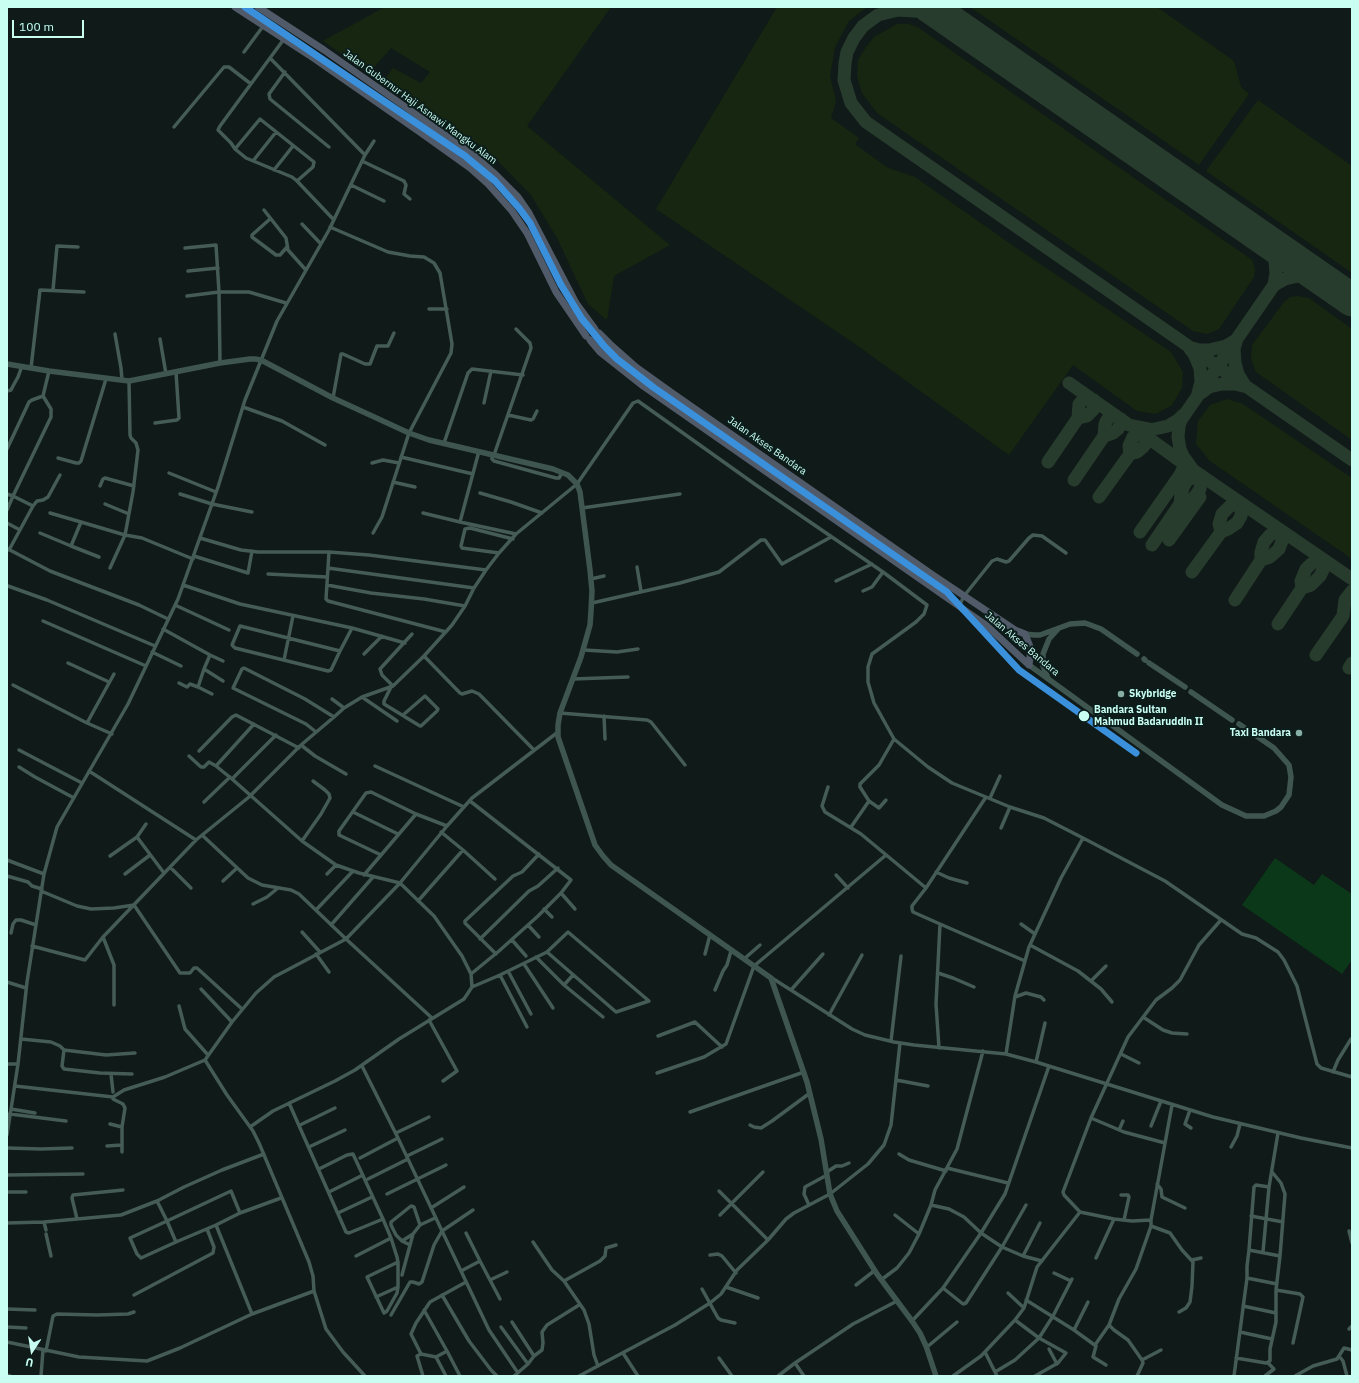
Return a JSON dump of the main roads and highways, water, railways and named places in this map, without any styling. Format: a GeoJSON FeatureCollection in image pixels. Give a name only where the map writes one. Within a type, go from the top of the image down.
{"type":"FeatureCollection","features":[{"type":"Feature","properties":{"kind":"highway","name":"Jalan Gubernur Haji Asnawi Mangku Alam"},"geometry":{"type":"LineString","coordinates":[[235,7],[264,25],[421,133],[470,168],[498,194],[527,232],[556,292],[588,338]]}},
{"type":"Feature","properties":{"kind":"highway","name":"Jalan Gubernur Haji Asnawi Mangku Alam"},"geometry":{"type":"LineString","coordinates":[[258,7],[365,79],[472,154],[495,174],[518,197],[529,213],[576,303],[597,331]]}},
{"type":"Feature","properties":{"kind":"highway"},"geometry":{"type":"LineString","coordinates":[[358,90],[365,79]]}},
{"type":"Feature","properties":{"kind":"highway","name":"Jalan Akses Bandara"},"geometry":{"type":"LineString","coordinates":[[588,338],[600,352],[643,386],[851,530],[986,626],[1029,665],[1030,649],[1025,634],[1015,630],[964,596],[636,367],[597,331]]}},
{"type":"Feature","properties":{"kind":"place","name":"Skybridge"},"geometry":{"type":"Point","coordinates":[1121,694]}},
{"type":"Feature","properties":{"kind":"place","name":"Bandara Sultan Mahmud Badaruddin II"},"geometry":{"type":"Point","coordinates":[1084,716]}},
{"type":"Feature","properties":{"kind":"place","name":"Taxi Bandara"},"geometry":{"type":"Point","coordinates":[1299,733]}}]}
